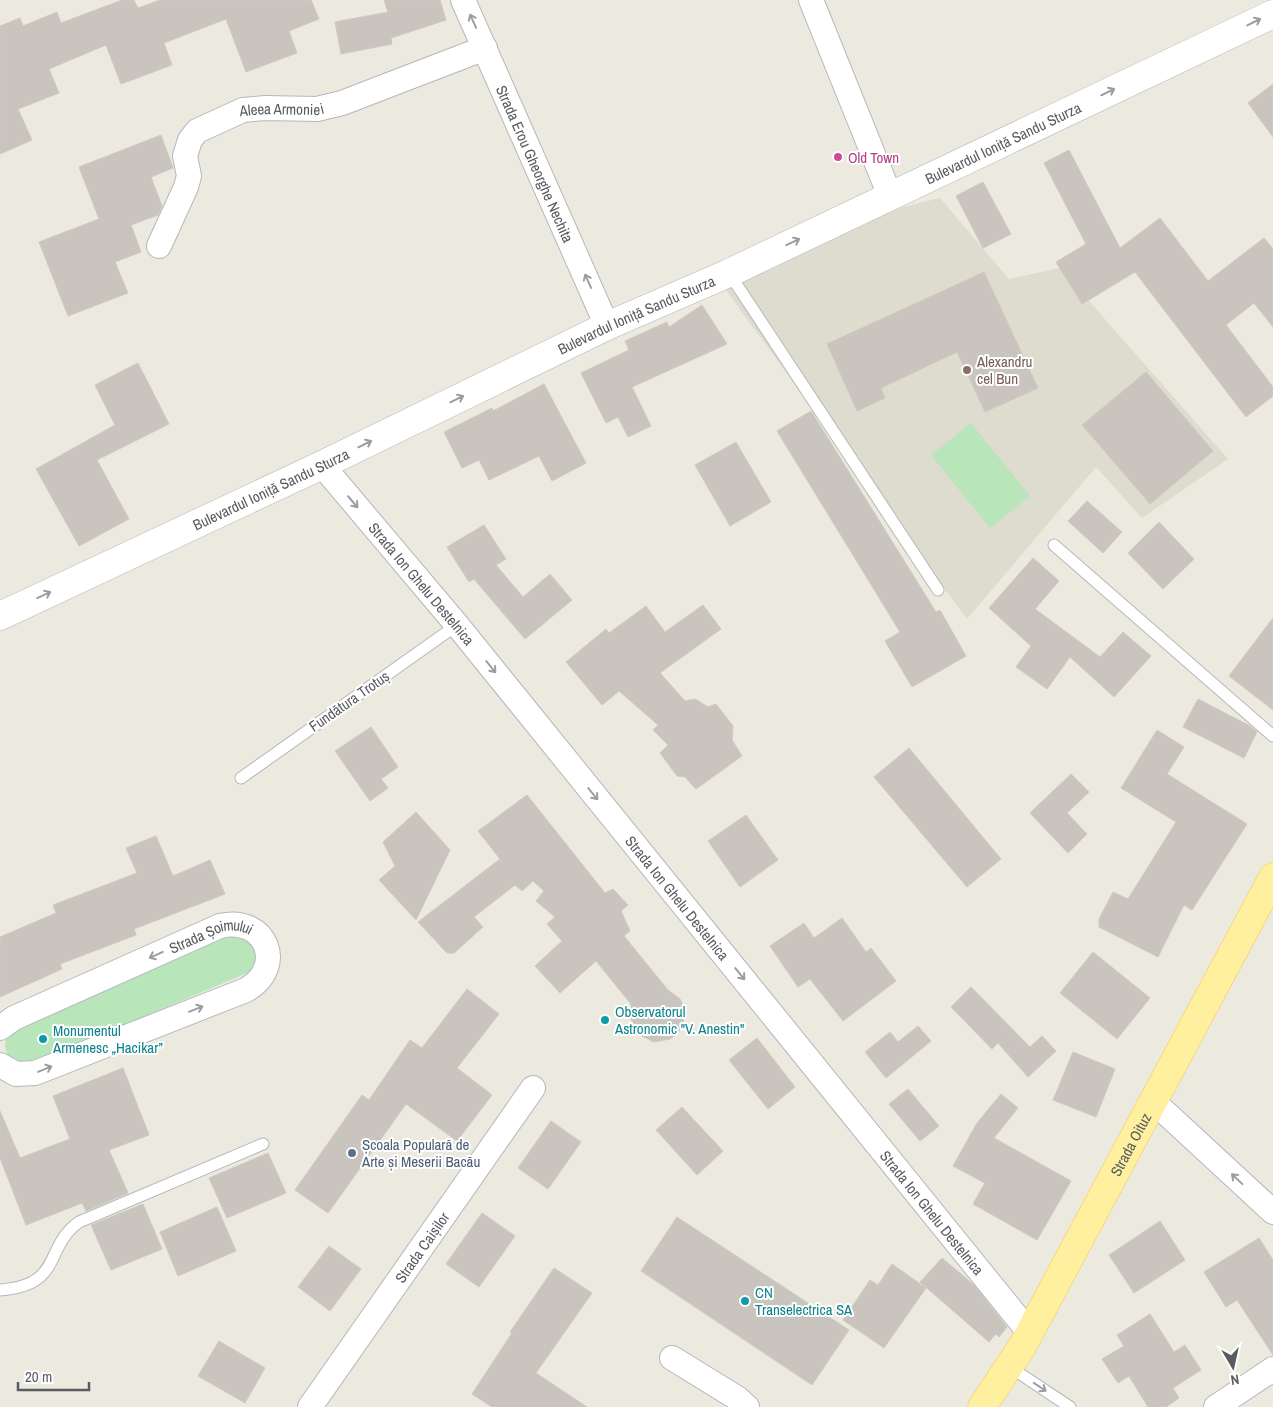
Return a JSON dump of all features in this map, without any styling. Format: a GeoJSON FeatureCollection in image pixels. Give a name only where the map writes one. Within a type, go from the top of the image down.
{"type":"FeatureCollection","features":[{"type":"Feature","properties":{"kind":"main road","name":"Strada Oituz"},"geometry":{"type":"LineString","coordinates":[[982,1407],[1010,1367],[1154,1102],[1273,877]]}},
{"type":"Feature","properties":{"kind":"street","name":"Strada Erou Gheorghe Nechita"},"geometry":{"type":"LineString","coordinates":[[463,0],[607,326]]}},
{"type":"Feature","properties":{"kind":"street"},"geometry":{"type":"LineString","coordinates":[[811,0],[890,196]]}},
{"type":"Feature","properties":{"kind":"street","name":"Bulevardul Ioniță Sandu Sturza"},"geometry":{"type":"LineString","coordinates":[[0,616],[322,465],[607,326],[729,273],[1273,14]]}},
{"type":"Feature","properties":{"kind":"street","name":"Aleea Armoniei"},"geometry":{"type":"LineString","coordinates":[[159,246],[186,187],[189,176],[185,156],[190,140],[197,131],[242,110],[265,108],[317,109],[342,103],[485,48]]}},
{"type":"Feature","properties":{"kind":"street","name":"Strada Ion Ghelu Destelnica"},"geometry":{"type":"LineString","coordinates":[[322,465],[457,625],[1029,1332]]}},
{"type":"Feature","properties":{"kind":"street","name":"Strada Șoimului"},"geometry":{"type":"LineString","coordinates":[[0,1028],[14,1018],[220,926],[232,923],[244,925],[254,930],[267,948],[266,968],[255,985],[246,990],[35,1073],[16,1074],[0,1066]]}},
{"type":"Feature","properties":{"kind":"street","name":"Strada Caișilor"},"geometry":{"type":"LineString","coordinates":[[310,1407],[533,1088]]}},
{"type":"Feature","properties":{"kind":"street"},"geometry":{"type":"LineString","coordinates":[[1154,1102],[1273,1212]]}},
{"type":"Feature","properties":{"kind":"street"},"geometry":{"type":"LineString","coordinates":[[672,1358],[737,1398],[746,1407]]}},
{"type":"Feature","properties":{"kind":"street"},"geometry":{"type":"LineString","coordinates":[[1216,1407],[1273,1369]]}},
{"type":"Feature","properties":{"kind":"lane"},"geometry":{"type":"LineString","coordinates":[[729,273],[938,590]]}},
{"type":"Feature","properties":{"kind":"lane"},"geometry":{"type":"LineString","coordinates":[[1054,546],[1273,736]]}},
{"type":"Feature","properties":{"kind":"lane","name":"Fundătura Trotuș"},"geometry":{"type":"LineString","coordinates":[[241,778],[457,625]]}},
{"type":"Feature","properties":{"kind":"lane"},"geometry":{"type":"LineString","coordinates":[[0,1290],[26,1285],[42,1276],[69,1230],[79,1222],[263,1144]]}},
{"type":"Feature","properties":{"kind":"lane"},"geometry":{"type":"LineString","coordinates":[[1010,1367],[1070,1407]]}},
{"type":"Feature","properties":{"kind":"shaded area","name":"Alexandru cel Bun"},"geometry":{"type":"Polygon","coordinates":[[[940,198],[1009,279],[1060,268],[1228,459],[1142,518],[1096,467],[967,619],[717,278],[883,212],[940,198]]]}},
{"type":"Feature","properties":{"kind":"green space"},"geometry":{"type":"Polygon","coordinates":[[[971,423],[1030,496],[990,528],[931,455],[971,423]]]}},
{"type":"Feature","properties":{"kind":"green space"},"geometry":{"type":"Polygon","coordinates":[[[238,932],[261,952],[253,969],[247,973],[32,1064],[25,1066],[8,1056],[5,1043],[16,1027],[238,932]]]}},
{"type":"Feature","properties":{"kind":"building"},"geometry":{"type":"Polygon","coordinates":[[[122,0],[134,0],[138,8],[160,0],[311,0],[319,19],[289,31],[297,53],[246,72],[226,19],[164,43],[172,65],[121,84],[106,45],[49,69],[59,93],[18,109],[32,140],[0,154],[0,26],[20,18],[23,26],[57,12],[61,23],[122,0]]]}},
{"type":"Feature","properties":{"kind":"building"},"geometry":{"type":"Polygon","coordinates":[[[384,0],[440,0],[446,20],[391,38],[392,44],[341,54],[335,22],[388,12],[384,0]]]}},
{"type":"Feature","properties":{"kind":"building"},"geometry":{"type":"Polygon","coordinates":[[[1273,84],[1273,137],[1248,103],[1273,84]]]}},
{"type":"Feature","properties":{"kind":"building"},"geometry":{"type":"Polygon","coordinates":[[[161,135],[173,168],[151,177],[162,206],[158,215],[131,225],[141,252],[115,262],[128,293],[68,316],[39,242],[99,219],[79,167],[161,135]]]}},
{"type":"Feature","properties":{"kind":"building"},"geometry":{"type":"Polygon","coordinates":[[[1069,150],[1120,248],[1160,218],[1208,281],[1264,238],[1273,249],[1273,327],[1254,303],[1226,325],[1273,387],[1273,396],[1246,417],[1135,272],[1082,304],[1056,262],[1086,244],[1044,163],[1069,150]]]}},
{"type":"Feature","properties":{"kind":"building"},"geometry":{"type":"Polygon","coordinates":[[[983,182],[1011,234],[983,248],[956,196],[983,182]]]}},
{"type":"Feature","properties":{"kind":"building"},"geometry":{"type":"Polygon","coordinates":[[[984,272],[1038,388],[985,412],[957,352],[881,388],[885,398],[857,411],[827,344],[984,272]]]}},
{"type":"Feature","properties":{"kind":"building"},"geometry":{"type":"Polygon","coordinates":[[[702,305],[727,344],[632,387],[651,426],[628,437],[618,417],[606,423],[581,373],[629,350],[625,341],[667,322],[669,327],[702,305]]]}},
{"type":"Feature","properties":{"kind":"building"},"geometry":{"type":"Polygon","coordinates":[[[138,363],[169,424],[97,460],[129,519],[79,546],[36,469],[115,425],[95,385],[138,363]]]}},
{"type":"Feature","properties":{"kind":"building"},"geometry":{"type":"Polygon","coordinates":[[[1146,372],[1213,451],[1150,504],[1082,425],[1146,372]]]}},
{"type":"Feature","properties":{"kind":"building"},"geometry":{"type":"Polygon","coordinates":[[[544,384],[586,463],[552,481],[539,456],[489,480],[479,460],[462,468],[444,432],[492,408],[493,411],[544,384]]]}},
{"type":"Feature","properties":{"kind":"building"},"geometry":{"type":"Polygon","coordinates":[[[811,411],[936,612],[940,610],[966,656],[912,687],[885,641],[900,632],[777,431],[811,411]]]}},
{"type":"Feature","properties":{"kind":"building"},"geometry":{"type":"Polygon","coordinates":[[[736,442],[771,502],[730,526],[695,465],[736,442]]]}},
{"type":"Feature","properties":{"kind":"building"},"geometry":{"type":"Polygon","coordinates":[[[1087,501],[1122,532],[1103,553],[1068,521],[1087,501]]]}},
{"type":"Feature","properties":{"kind":"building"},"geometry":{"type":"Polygon","coordinates":[[[1159,522],[1194,559],[1163,589],[1128,553],[1159,522]]]}},
{"type":"Feature","properties":{"kind":"building"},"geometry":{"type":"Polygon","coordinates":[[[484,525],[506,559],[496,565],[523,597],[550,574],[572,600],[525,639],[474,579],[469,582],[447,547],[484,525]]]}},
{"type":"Feature","properties":{"kind":"building"},"geometry":{"type":"Polygon","coordinates":[[[1033,558],[1059,581],[1035,609],[1100,657],[1123,632],[1151,656],[1114,697],[1070,657],[1047,689],[1016,667],[1031,646],[989,608],[1033,558]]]}},
{"type":"Feature","properties":{"kind":"building"},"geometry":{"type":"Polygon","coordinates":[[[703,605],[721,629],[660,673],[685,701],[695,699],[708,707],[716,704],[733,726],[732,740],[742,756],[696,789],[685,777],[677,776],[660,753],[668,745],[653,730],[658,725],[619,691],[602,705],[566,662],[606,629],[609,633],[646,606],[665,632],[703,605]]]}},
{"type":"Feature","properties":{"kind":"building"},"geometry":{"type":"Polygon","coordinates":[[[1273,618],[1273,710],[1229,676],[1273,618]]]}},
{"type":"Feature","properties":{"kind":"building"},"geometry":{"type":"Polygon","coordinates":[[[1198,699],[1250,726],[1257,732],[1244,758],[1183,727],[1198,699]]]}},
{"type":"Feature","properties":{"kind":"building"},"geometry":{"type":"Polygon","coordinates":[[[371,727],[398,767],[381,779],[388,788],[370,801],[335,751],[371,727]]]}},
{"type":"Feature","properties":{"kind":"building"},"geometry":{"type":"Polygon","coordinates":[[[1157,730],[1184,747],[1167,774],[1247,824],[1192,910],[1184,905],[1158,957],[1099,927],[1099,919],[1113,892],[1128,899],[1176,822],[1121,788],[1157,730]]]}},
{"type":"Feature","properties":{"kind":"building"},"geometry":{"type":"Polygon","coordinates":[[[909,748],[1001,859],[967,887],[874,777],[909,748]]]}},
{"type":"Feature","properties":{"kind":"building"},"geometry":{"type":"Polygon","coordinates":[[[1071,774],[1089,792],[1067,813],[1087,834],[1068,853],[1030,813],[1071,774]]]}},
{"type":"Feature","properties":{"kind":"building"},"geometry":{"type":"Polygon","coordinates":[[[527,795],[605,893],[613,889],[628,905],[621,911],[630,931],[624,936],[668,990],[680,999],[684,1007],[683,1025],[678,1033],[670,1039],[654,1042],[638,1034],[631,1019],[631,1004],[596,961],[560,993],[535,966],[562,941],[547,924],[555,917],[536,901],[544,891],[533,881],[522,891],[515,885],[474,917],[483,927],[454,953],[447,953],[418,922],[500,859],[478,831],[527,795]]]}},
{"type":"Feature","properties":{"kind":"building"},"geometry":{"type":"Polygon","coordinates":[[[416,812],[450,850],[416,920],[379,880],[395,866],[383,842],[416,812]]]}},
{"type":"Feature","properties":{"kind":"building"},"geometry":{"type":"Polygon","coordinates":[[[746,815],[778,860],[740,887],[708,841],[746,815]]]}},
{"type":"Feature","properties":{"kind":"building"},"geometry":{"type":"Polygon","coordinates":[[[156,836],[173,876],[210,860],[225,894],[134,929],[136,935],[60,964],[62,969],[0,997],[0,937],[56,913],[53,905],[137,873],[126,848],[156,836]]]}},
{"type":"Feature","properties":{"kind":"building"},"geometry":{"type":"Polygon","coordinates":[[[842,918],[866,952],[871,948],[896,981],[843,1021],[810,979],[798,987],[770,946],[804,923],[814,938],[842,918]]]}},
{"type":"Feature","properties":{"kind":"building"},"geometry":{"type":"Polygon","coordinates":[[[1093,952],[1150,998],[1117,1039],[1060,993],[1093,952]]]}},
{"type":"Feature","properties":{"kind":"building"},"geometry":{"type":"Polygon","coordinates":[[[971,987],[1030,1047],[1042,1036],[1056,1051],[1028,1077],[998,1043],[992,1049],[951,1007],[971,987]]]}},
{"type":"Feature","properties":{"kind":"building"},"geometry":{"type":"Polygon","coordinates":[[[467,989],[499,1014],[457,1068],[492,1095],[457,1141],[406,1104],[328,1213],[295,1190],[362,1095],[369,1100],[410,1040],[422,1048],[467,989]]]}},
{"type":"Feature","properties":{"kind":"building"},"geometry":{"type":"Polygon","coordinates":[[[918,1026],[931,1041],[886,1078],[865,1052],[890,1032],[898,1042],[918,1026]]]}},
{"type":"Feature","properties":{"kind":"building"},"geometry":{"type":"Polygon","coordinates":[[[757,1038],[795,1087],[768,1109],[729,1060],[757,1038]]]}},
{"type":"Feature","properties":{"kind":"building"},"geometry":{"type":"Polygon","coordinates":[[[1073,1052],[1115,1069],[1096,1117],[1053,1100],[1073,1052]]]}},
{"type":"Feature","properties":{"kind":"building"},"geometry":{"type":"Polygon","coordinates":[[[123,1068],[149,1135],[109,1150],[128,1193],[86,1211],[82,1203],[26,1225],[0,1158],[0,1111],[20,1158],[70,1139],[53,1096],[123,1068]]]}},
{"type":"Feature","properties":{"kind":"building"},"geometry":{"type":"Polygon","coordinates":[[[908,1089],[939,1126],[920,1141],[889,1104],[908,1089]]]}},
{"type":"Feature","properties":{"kind":"building"},"geometry":{"type":"Polygon","coordinates":[[[1001,1094],[1018,1108],[994,1138],[1071,1181],[1037,1240],[973,1204],[985,1183],[953,1166],[977,1123],[1001,1094]]]}},
{"type":"Feature","properties":{"kind":"building"},"geometry":{"type":"Polygon","coordinates":[[[682,1107],[723,1151],[697,1175],[656,1130],[682,1107]]]}},
{"type":"Feature","properties":{"kind":"building"},"geometry":{"type":"Polygon","coordinates":[[[551,1121],[581,1142],[548,1189],[518,1168],[551,1121]]]}},
{"type":"Feature","properties":{"kind":"building"},"geometry":{"type":"Polygon","coordinates":[[[268,1153],[286,1193],[227,1218],[209,1178],[268,1153]]]}},
{"type":"Feature","properties":{"kind":"building"},"geometry":{"type":"Polygon","coordinates":[[[143,1204],[162,1249],[111,1270],[91,1225],[143,1204]]]}},
{"type":"Feature","properties":{"kind":"building"},"geometry":{"type":"Polygon","coordinates":[[[217,1207],[236,1251],[178,1276],[160,1232],[217,1207]]]}},
{"type":"Feature","properties":{"kind":"building"},"geometry":{"type":"Polygon","coordinates":[[[482,1213],[515,1236],[479,1287],[446,1264],[482,1213]]]}},
{"type":"Feature","properties":{"kind":"building","name":"CN Transelectrica SA"},"geometry":{"type":"Polygon","coordinates":[[[677,1217],[849,1330],[812,1385],[641,1271],[677,1217]]]}},
{"type":"Feature","properties":{"kind":"building"},"geometry":{"type":"Polygon","coordinates":[[[1160,1221],[1185,1260],[1134,1293],[1109,1255],[1160,1221]]]}},
{"type":"Feature","properties":{"kind":"building"},"geometry":{"type":"Polygon","coordinates":[[[1259,1238],[1273,1260],[1273,1355],[1237,1300],[1226,1307],[1204,1272],[1259,1238]]]}},
{"type":"Feature","properties":{"kind":"building"},"geometry":{"type":"Polygon","coordinates":[[[329,1246],[361,1269],[330,1311],[298,1287],[329,1246]]]}},
{"type":"Feature","properties":{"kind":"building"},"geometry":{"type":"Polygon","coordinates":[[[942,1258],[974,1285],[1007,1327],[999,1337],[996,1334],[989,1342],[920,1282],[942,1258]]]}},
{"type":"Feature","properties":{"kind":"building"},"geometry":{"type":"Polygon","coordinates":[[[892,1264],[926,1288],[884,1348],[843,1320],[870,1280],[878,1285],[892,1264]]]}},
{"type":"Feature","properties":{"kind":"building"},"geometry":{"type":"Polygon","coordinates":[[[554,1268],[592,1293],[536,1373],[587,1407],[492,1407],[472,1394],[512,1333],[510,1332],[554,1268]]]}},
{"type":"Feature","properties":{"kind":"building"},"geometry":{"type":"Polygon","coordinates":[[[1150,1314],[1174,1352],[1185,1345],[1201,1370],[1173,1388],[1179,1398],[1166,1407],[1148,1407],[1129,1376],[1118,1383],[1102,1359],[1124,1346],[1117,1335],[1150,1314]]]}},
{"type":"Feature","properties":{"kind":"building"},"geometry":{"type":"Polygon","coordinates":[[[219,1341],[265,1368],[245,1403],[198,1376],[219,1341]]]}},
{"type":"Feature","properties":{"kind":"place","name":"Old Town"},"geometry":{"type":"Point","coordinates":[838,157]}},
{"type":"Feature","properties":{"kind":"place","name":"Alexandru cel Bun"},"geometry":{"type":"Point","coordinates":[967,370]}},
{"type":"Feature","properties":{"kind":"place","name":"Observatorul Astronomic \"V. Anestin\""},"geometry":{"type":"Point","coordinates":[605,1020]}},
{"type":"Feature","properties":{"kind":"place","name":"Monumentul Armenesc „Hacikar”"},"geometry":{"type":"Point","coordinates":[43,1039]}},
{"type":"Feature","properties":{"kind":"place","name":"Școala Populară de Arte și Meserii Bacău"},"geometry":{"type":"Point","coordinates":[352,1153]}},
{"type":"Feature","properties":{"kind":"place","name":"CN Transelectrica SA"},"geometry":{"type":"Point","coordinates":[745,1301]}}]}
